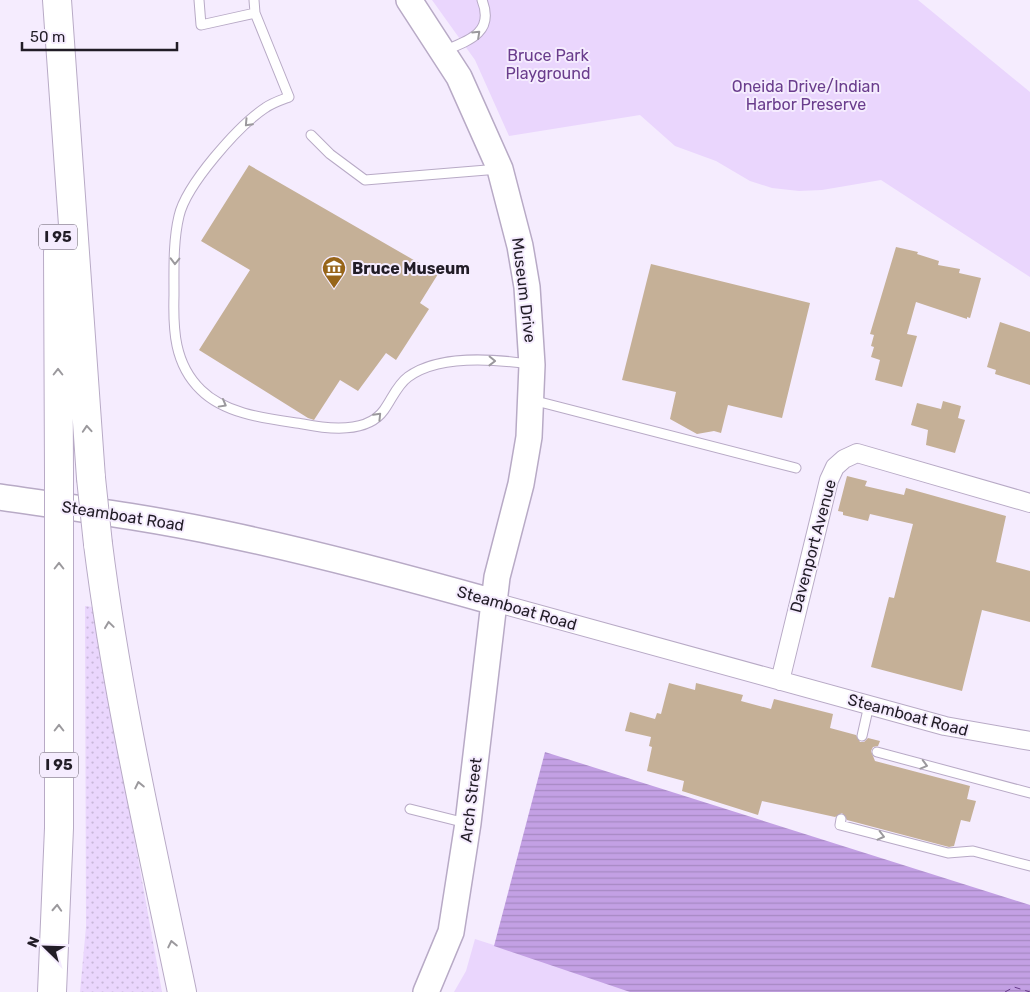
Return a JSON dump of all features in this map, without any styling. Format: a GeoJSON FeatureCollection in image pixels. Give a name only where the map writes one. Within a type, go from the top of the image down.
{"type":"FeatureCollection","features":[{"type":"Feature","properties":{"kind":"highway","name":"I 95"},"geometry":{"type":"LineString","coordinates":[[52,992],[59,828],[57,0]]}},
{"type":"Feature","properties":{"kind":"highway"},"geometry":{"type":"LineString","coordinates":[[57,0],[91,478],[98,544],[110,637],[125,717],[182,992]]}},
{"type":"Feature","properties":{"kind":"main road","name":"Museum Drive"},"geometry":{"type":"LineString","coordinates":[[409,0],[459,77],[500,169],[520,246],[527,287],[532,364],[531,400],[521,484],[497,577],[494,602]]}},
{"type":"Feature","properties":{"kind":"main road","name":"Steamboat Road"},"geometry":{"type":"LineString","coordinates":[[0,497],[140,518],[223,533],[295,549],[494,602]]}},
{"type":"Feature","properties":{"kind":"main road","name":"Arch Street"},"geometry":{"type":"LineString","coordinates":[[426,992],[451,932],[468,823],[494,602]]}},
{"type":"Feature","properties":{"kind":"street","name":"Davenport Avenue"},"geometry":{"type":"LineString","coordinates":[[780,681],[821,509],[835,467],[844,459],[856,453],[1030,503]]}},
{"type":"Feature","properties":{"kind":"street","name":"Steamboat Road"},"geometry":{"type":"LineString","coordinates":[[494,602],[945,726],[1030,739]]}},
{"type":"Feature","properties":{"kind":"lane"},"geometry":{"type":"LineString","coordinates":[[199,0],[201,25],[255,13]]}},
{"type":"Feature","properties":{"kind":"lane"},"geometry":{"type":"LineString","coordinates":[[254,0],[255,13],[289,97],[265,108],[216,154],[184,202],[179,216],[175,247],[173,316],[176,344],[183,366],[201,390],[227,407],[248,413],[305,425],[344,428],[371,423],[383,411],[395,392],[408,377],[432,366],[451,360],[532,364]]}},
{"type":"Feature","properties":{"kind":"lane"},"geometry":{"type":"LineString","coordinates":[[443,51],[471,40],[484,27],[486,10],[482,0]]}},
{"type":"Feature","properties":{"kind":"lane"},"geometry":{"type":"LineString","coordinates":[[311,135],[330,154],[365,180],[500,169]]}},
{"type":"Feature","properties":{"kind":"lane"},"geometry":{"type":"LineString","coordinates":[[531,400],[796,468]]}},
{"type":"Feature","properties":{"kind":"lane"},"geometry":{"type":"LineString","coordinates":[[862,736],[869,705]]}},
{"type":"Feature","properties":{"kind":"lane"},"geometry":{"type":"LineString","coordinates":[[877,752],[1030,793]]}},
{"type":"Feature","properties":{"kind":"lane"},"geometry":{"type":"LineString","coordinates":[[410,808],[468,823]]}},
{"type":"Feature","properties":{"kind":"lane"},"geometry":{"type":"LineString","coordinates":[[842,819],[840,825],[948,853],[973,851],[1030,866]]}},
{"type":"Feature","properties":{"kind":"green space","name":"Oneida Drive/Indian Harbor Preserve"},"geometry":{"type":"Polygon","coordinates":[[[432,0],[918,0],[1030,92],[1030,277],[881,180],[822,190],[799,191],[772,188],[750,181],[716,161],[675,146],[640,115],[509,136],[475,60],[432,0]]]}},
{"type":"Feature","properties":{"kind":"green space"},"geometry":{"type":"Polygon","coordinates":[[[85,606],[93,607],[162,992],[80,992],[86,927],[85,606]]]}},
{"type":"Feature","properties":{"kind":"green space"},"geometry":{"type":"Polygon","coordinates":[[[475,939],[641,992],[454,992],[466,971],[475,939]]]}},
{"type":"Feature","properties":{"kind":"shaded area"},"geometry":{"type":"Polygon","coordinates":[[[545,752],[1030,905],[1030,992],[630,992],[494,946],[545,752]]]}},
{"type":"Feature","properties":{"kind":"building","name":"Bruce Museum"},"geometry":{"type":"Polygon","coordinates":[[[249,165],[438,274],[420,303],[429,309],[396,360],[386,353],[358,391],[340,380],[314,420],[199,350],[250,270],[201,241],[249,165]]]}},
{"type":"Feature","properties":{"kind":"building"},"geometry":{"type":"Polygon","coordinates":[[[896,247],[918,252],[917,254],[939,261],[938,265],[960,269],[959,273],[981,278],[970,318],[967,317],[967,319],[916,302],[907,334],[917,336],[902,387],[875,380],[880,360],[871,357],[874,347],[871,346],[874,335],[870,334],[896,247]]]}},
{"type":"Feature","properties":{"kind":"building"},"geometry":{"type":"Polygon","coordinates":[[[651,264],[810,303],[782,418],[728,405],[721,433],[714,431],[697,434],[670,419],[676,392],[622,380],[651,264]]]}},
{"type":"Feature","properties":{"kind":"building"},"geometry":{"type":"Polygon","coordinates":[[[1000,322],[1030,332],[1030,385],[995,374],[996,370],[987,367],[1000,322]]]}},
{"type":"Feature","properties":{"kind":"building"},"geometry":{"type":"Polygon","coordinates":[[[943,401],[961,406],[958,418],[965,420],[955,453],[926,445],[928,430],[911,425],[917,403],[941,409],[943,401]]]}},
{"type":"Feature","properties":{"kind":"building"},"geometry":{"type":"Polygon","coordinates":[[[847,476],[867,481],[865,486],[904,495],[906,488],[1006,516],[996,562],[1030,571],[1030,622],[982,610],[962,691],[871,667],[889,597],[894,598],[913,524],[870,514],[868,521],[843,515],[843,512],[838,511],[847,476]]]}},
{"type":"Feature","properties":{"kind":"building"},"geometry":{"type":"Polygon","coordinates":[[[669,683],[695,690],[696,683],[743,695],[741,701],[771,709],[774,699],[833,714],[830,728],[856,735],[860,742],[864,742],[868,738],[880,741],[878,746],[873,747],[871,751],[875,761],[970,786],[967,799],[976,801],[970,822],[961,820],[954,846],[949,847],[847,820],[842,813],[835,817],[762,801],[758,815],[682,791],[684,781],[647,771],[652,747],[649,746],[651,737],[625,731],[630,712],[655,719],[657,713],[661,714],[669,683]]]}},
{"type":"Feature","properties":{"kind":"ferry route"},"geometry":{"type":"LineString","coordinates":[[1005,992],[1014,987],[1030,992]]}},
{"type":"Feature","properties":{"kind":"place","name":"Bruce Museum"},"geometry":{"type":"Point","coordinates":[334,289]}},
{"type":"Feature","properties":{"kind":"park label","name":"Bruce Park Playground"},"geometry":{"type":"Point","coordinates":[548,64]}}]}
